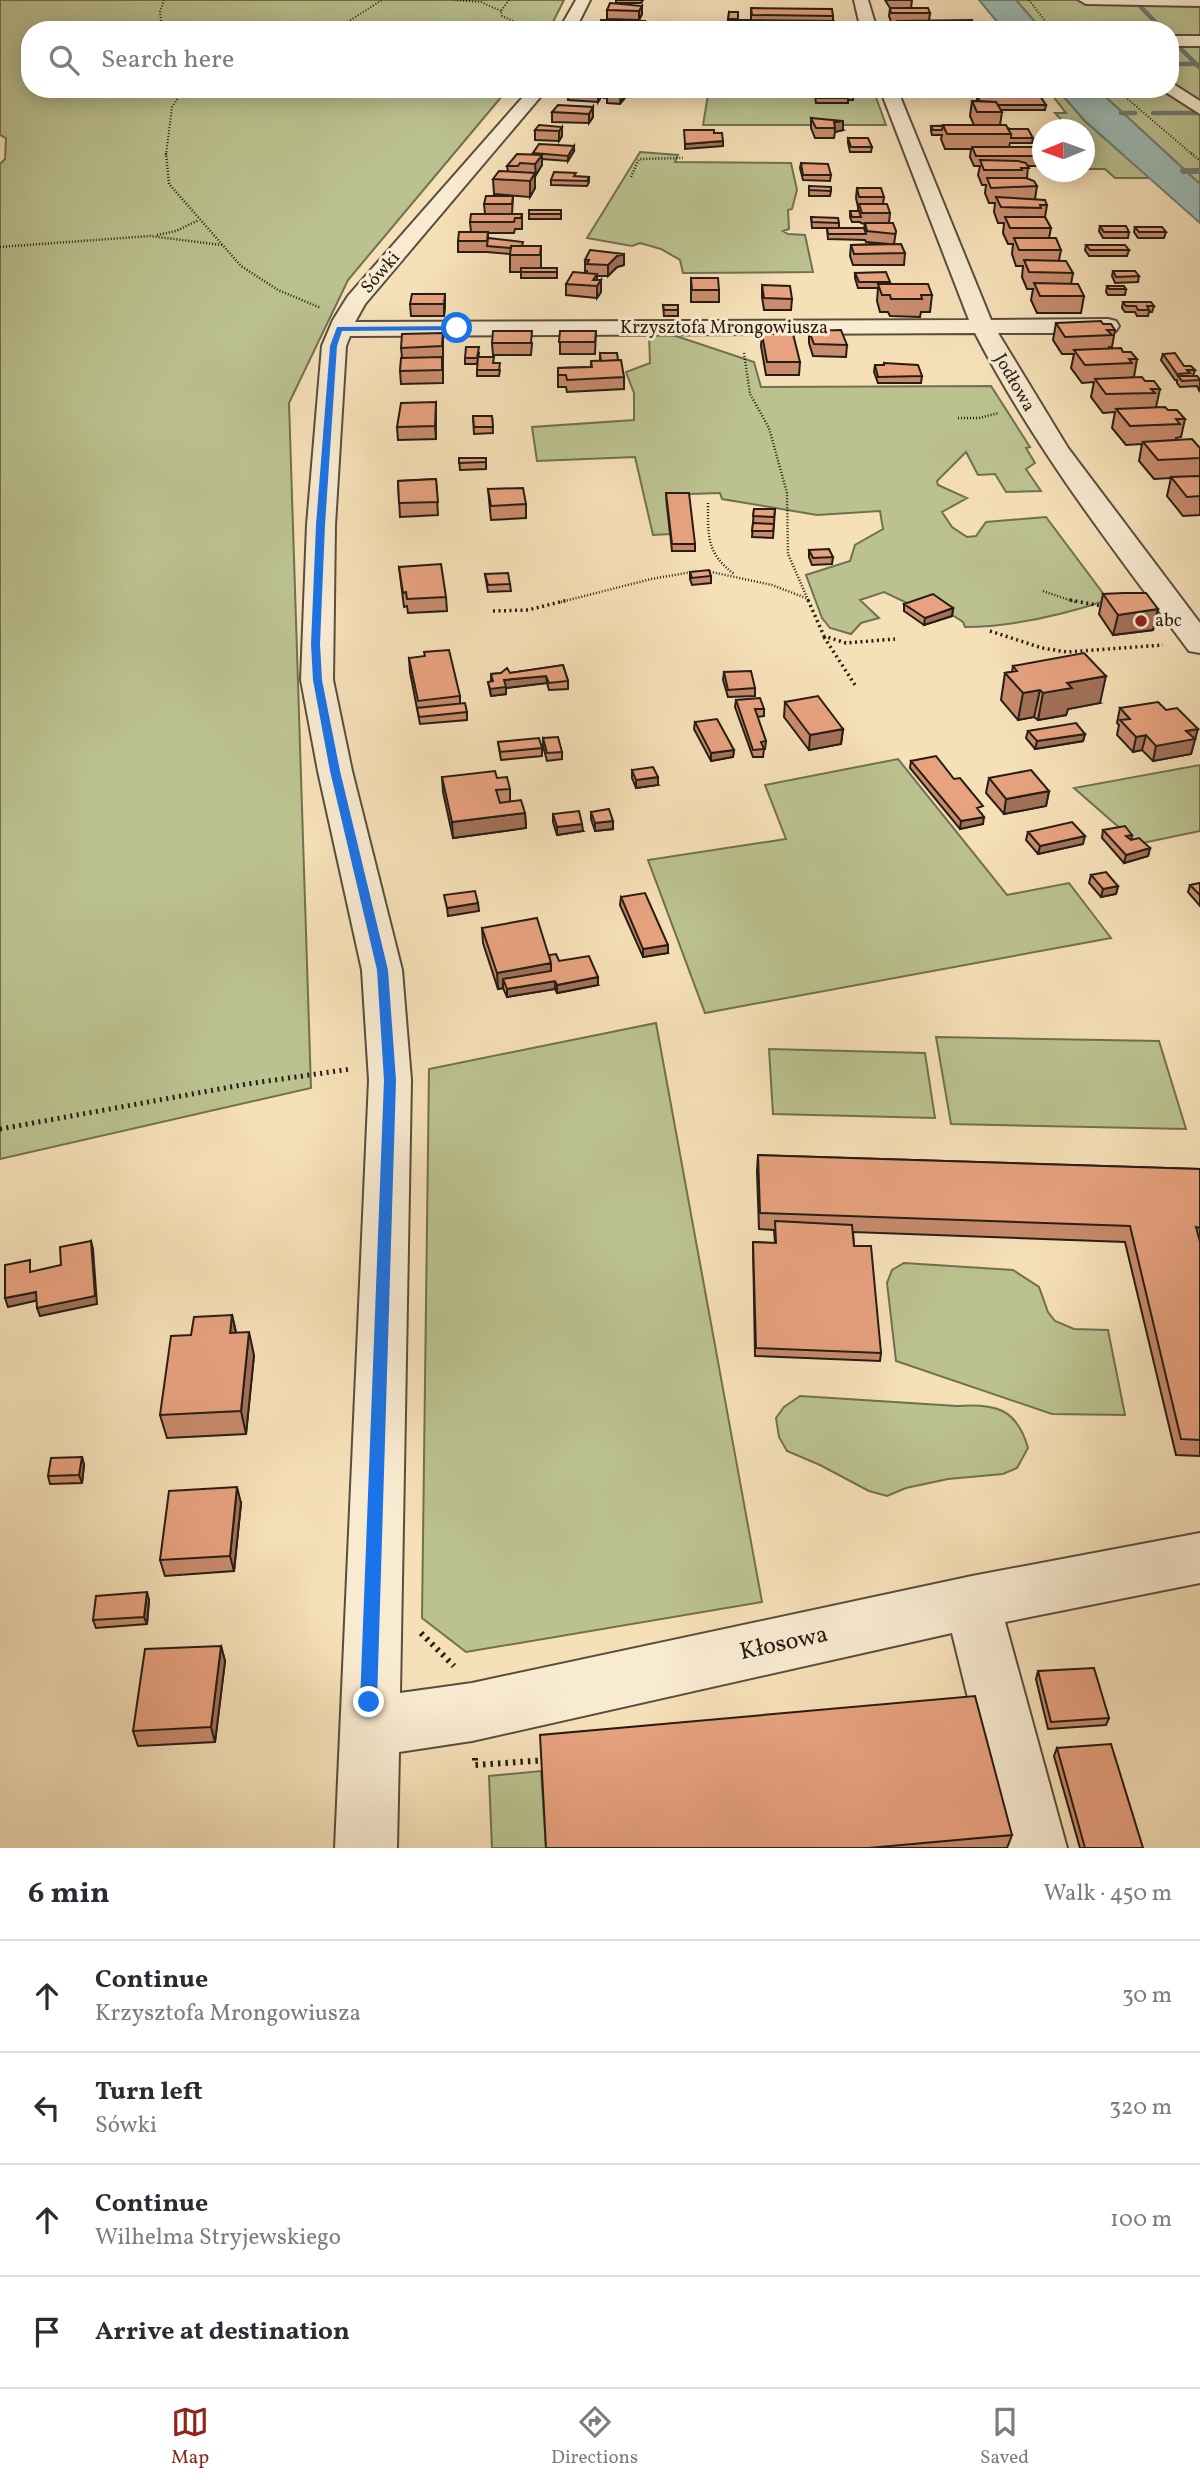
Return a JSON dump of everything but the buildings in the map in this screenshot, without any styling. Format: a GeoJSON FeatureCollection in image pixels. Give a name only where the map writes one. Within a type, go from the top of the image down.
{"type":"FeatureCollection","features":[{"type":"Feature","properties":{"kind":"street"},"geometry":{"type":"LineString","coordinates":[[572,21],[583,0]]}},
{"type":"Feature","properties":{"kind":"street"},"geometry":{"type":"LineString","coordinates":[[861,0],[867,21]]}},
{"type":"Feature","properties":{"kind":"street"},"geometry":{"type":"LineString","coordinates":[[1086,0],[1200,2]]}},
{"type":"Feature","properties":{"kind":"street"},"geometry":{"type":"LineString","coordinates":[[1086,0],[1103,20]]}},
{"type":"Feature","properties":{"kind":"street"},"geometry":{"type":"LineString","coordinates":[[1179,41],[1200,41]]}},
{"type":"Feature","properties":{"kind":"street"},"geometry":{"type":"LineString","coordinates":[[1179,87],[1200,87]]}},
{"type":"Feature","properties":{"kind":"street"},"geometry":{"type":"LineString","coordinates":[[1179,94],[1200,109]]}},
{"type":"Feature","properties":{"kind":"street","name":"Sówki"},"geometry":{"type":"LineString","coordinates":[[366,1848],[389,1072],[382,970],[335,771],[317,680],[321,525],[334,346],[342,325],[356,302],[531,98]]}},
{"type":"Feature","properties":{"kind":"street","name":"Jodłowa"},"geometry":{"type":"LineString","coordinates":[[892,98],[983,327],[1001,363],[1043,432],[1200,644]]}},
{"type":"Feature","properties":{"kind":"street","name":"Krzysztofa Mrongowiusza"},"geometry":{"type":"LineString","coordinates":[[342,325],[1109,326]]}},
{"type":"Feature","properties":{"kind":"street","name":"Kłosowa"},"geometry":{"type":"LineString","coordinates":[[368,1727],[472,1712],[972,1602],[1200,1558]]}},
{"type":"Feature","properties":{"kind":"street"},"geometry":{"type":"LineString","coordinates":[[972,1602],[1036,1848]]}},
{"type":"Feature","properties":{"kind":"path"},"geometry":{"type":"LineString","coordinates":[[161,21],[160,12],[164,0]]}},
{"type":"Feature","properties":{"kind":"path"},"geometry":{"type":"LineString","coordinates":[[349,21],[382,0]]}},
{"type":"Feature","properties":{"kind":"path"},"geometry":{"type":"LineString","coordinates":[[454,0],[481,2],[501,11],[502,16],[513,21]]}},
{"type":"Feature","properties":{"kind":"path"},"geometry":{"type":"LineString","coordinates":[[501,11],[509,0]]}},
{"type":"Feature","properties":{"kind":"path"},"geometry":{"type":"LineString","coordinates":[[1029,0],[1045,21]]}},
{"type":"Feature","properties":{"kind":"path"},"geometry":{"type":"LineString","coordinates":[[174,98],[169,114],[169,184],[242,266],[278,290],[312,302],[342,325]]}},
{"type":"Feature","properties":{"kind":"path"},"geometry":{"type":"LineString","coordinates":[[1126,98],[1200,161]]}},
{"type":"Feature","properties":{"kind":"path"},"geometry":{"type":"LineString","coordinates":[[631,177],[639,159],[683,158]]}},
{"type":"Feature","properties":{"kind":"path"},"geometry":{"type":"LineString","coordinates":[[0,247],[150,236],[176,231],[199,220]]}},
{"type":"Feature","properties":{"kind":"path"},"geometry":{"type":"LineString","coordinates":[[150,236],[222,245]]}},
{"type":"Feature","properties":{"kind":"path"},"geometry":{"type":"LineString","coordinates":[[740,327],[750,394],[769,428],[787,493],[788,554],[824,636],[855,685]]}},
{"type":"Feature","properties":{"kind":"path"},"geometry":{"type":"LineString","coordinates":[[958,418],[989,417],[1003,410]]}},
{"type":"Feature","properties":{"kind":"path"},"geometry":{"type":"LineString","coordinates":[[708,503],[710,544],[718,564],[741,578]]}},
{"type":"Feature","properties":{"kind":"path"},"geometry":{"type":"LineString","coordinates":[[493,611],[528,610],[681,572],[720,573],[772,585],[807,599]]}},
{"type":"Feature","properties":{"kind":"path"},"geometry":{"type":"LineString","coordinates":[[1043,591],[1082,604],[1107,607]]}},
{"type":"Feature","properties":{"kind":"path"},"geometry":{"type":"LineString","coordinates":[[990,631],[1042,648],[1067,652],[1168,645]]}},
{"type":"Feature","properties":{"kind":"path"},"geometry":{"type":"LineString","coordinates":[[824,636],[846,643],[895,639]]}},
{"type":"Feature","properties":{"kind":"path"},"geometry":{"type":"LineString","coordinates":[[0,1129],[247,1084],[389,1072]]}},
{"type":"Feature","properties":{"kind":"path"},"geometry":{"type":"LineString","coordinates":[[420,1631],[451,1665],[461,1667]]}},
{"type":"Feature","properties":{"kind":"path"},"geometry":{"type":"LineString","coordinates":[[475,1765],[557,1759]]}},
{"type":"Feature","properties":{"kind":"green space"},"geometry":{"type":"Polygon","coordinates":[[[0,0],[564,0],[554,21],[21,21],[21,98],[500,98],[348,280],[289,403],[311,1088],[0,1159],[0,164],[5,159],[6,138],[0,135],[0,0]]]}},
{"type":"Feature","properties":{"kind":"green space"},"geometry":{"type":"Polygon","coordinates":[[[1016,0],[1200,0],[1200,184],[1107,98],[1179,98],[1179,21],[1034,21],[1016,0]]]}},
{"type":"Feature","properties":{"kind":"green space"},"geometry":{"type":"Polygon","coordinates":[[[708,98],[876,98],[886,125],[703,125],[708,98]]]}},
{"type":"Feature","properties":{"kind":"green space"},"geometry":{"type":"Polygon","coordinates":[[[1054,98],[1065,98],[1083,119],[1061,119],[1055,113],[1066,113],[1054,98]]]}},
{"type":"Feature","properties":{"kind":"green space"},"geometry":{"type":"Polygon","coordinates":[[[1095,130],[1150,178],[1115,178],[1105,169],[1095,169],[1095,130]]]}},
{"type":"Feature","properties":{"kind":"green space"},"geometry":{"type":"Polygon","coordinates":[[[640,152],[678,155],[675,162],[791,163],[797,190],[792,209],[788,210],[789,229],[783,231],[805,235],[813,272],[683,273],[680,260],[661,249],[640,243],[632,246],[587,238],[640,152]]]}},
{"type":"Feature","properties":{"kind":"green space"},"geometry":{"type":"Polygon","coordinates":[[[649,335],[673,335],[754,362],[761,387],[991,386],[1030,447],[1026,448],[1035,463],[1026,469],[1041,491],[1006,492],[995,474],[978,475],[966,452],[937,481],[938,485],[967,498],[942,512],[952,527],[967,537],[976,536],[986,522],[1046,517],[1108,600],[1037,619],[965,627],[963,622],[932,602],[909,604],[884,592],[860,600],[879,618],[861,623],[851,634],[830,628],[822,618],[806,575],[850,561],[855,545],[883,529],[880,511],[817,515],[722,499],[720,493],[689,494],[666,500],[670,534],[653,535],[635,457],[537,461],[532,427],[634,420],[634,393],[626,372],[650,363],[649,335]]]}},
{"type":"Feature","properties":{"kind":"green space"},"geometry":{"type":"Polygon","coordinates":[[[898,759],[1007,895],[1069,883],[1111,938],[705,1013],[648,860],[786,839],[765,785],[898,759]]]}},
{"type":"Feature","properties":{"kind":"green space"},"geometry":{"type":"Polygon","coordinates":[[[1200,765],[1200,831],[1138,844],[1074,788],[1200,765]]]}},
{"type":"Feature","properties":{"kind":"green space"},"geometry":{"type":"Polygon","coordinates":[[[656,1023],[762,1602],[466,1652],[422,1618],[429,1069],[656,1023]]]}},
{"type":"Feature","properties":{"kind":"green space"},"geometry":{"type":"Polygon","coordinates":[[[936,1037],[1159,1041],[1186,1129],[951,1124],[936,1037]]]}},
{"type":"Feature","properties":{"kind":"green space"},"geometry":{"type":"Polygon","coordinates":[[[769,1049],[925,1053],[935,1118],[773,1114],[769,1049]]]}},
{"type":"Feature","properties":{"kind":"green space"},"geometry":{"type":"Polygon","coordinates":[[[904,1263],[1013,1270],[1039,1287],[1048,1312],[1055,1321],[1074,1329],[1108,1330],[1125,1415],[1052,1414],[896,1361],[887,1283],[892,1270],[904,1263]]]}},
{"type":"Feature","properties":{"kind":"green space"},"geometry":{"type":"Polygon","coordinates":[[[800,1396],[994,1408],[1003,1411],[1018,1425],[1028,1448],[1017,1468],[1003,1474],[948,1479],[906,1488],[887,1496],[869,1491],[787,1451],[779,1437],[776,1418],[784,1407],[800,1396]]]}},
{"type":"Feature","properties":{"kind":"green space"},"geometry":{"type":"Polygon","coordinates":[[[541,1771],[546,1848],[492,1848],[489,1776],[541,1771]]]}},
{"type":"Feature","properties":{"kind":"water"},"geometry":{"type":"Polygon","coordinates":[[[979,0],[1016,0],[1034,21],[996,21],[979,0]]]}},
{"type":"Feature","properties":{"kind":"water"},"geometry":{"type":"Polygon","coordinates":[[[1065,98],[1107,98],[1200,184],[1200,223],[1095,130],[1095,119],[1083,119],[1065,98]]]}},
{"type":"Feature","properties":{"kind":"waterway"},"geometry":{"type":"LineString","coordinates":[[1137,3],[1154,21]]}},
{"type":"Feature","properties":{"kind":"waterway"},"geometry":{"type":"LineString","coordinates":[[1179,47],[1196,64]]}},
{"type":"Feature","properties":{"kind":"waterway"},"geometry":{"type":"LineString","coordinates":[[1179,64],[1196,64]]}},
{"type":"Feature","properties":{"kind":"waterway"},"geometry":{"type":"LineString","coordinates":[[1196,64],[1200,68]]}},
{"type":"Feature","properties":{"kind":"waterway"},"geometry":{"type":"LineString","coordinates":[[1121,113],[1135,113]]}},
{"type":"Feature","properties":{"kind":"waterway"},"geometry":{"type":"LineString","coordinates":[[1153,113],[1196,113]]}},
{"type":"Feature","properties":{"kind":"waterway"},"geometry":{"type":"LineString","coordinates":[[1183,171],[1200,171]]}},
{"type":"Feature","properties":{"kind":"place","name":"abc"},"geometry":{"type":"Point","coordinates":[1141,621]}},
{"type":"Feature","properties":{"kind":"route"},"geometry":{"type":"LineString","coordinates":[[369,1702],[390,1080],[382,970],[335,771],[317,680],[321,525],[334,346],[340,329],[457,328]]}}]}
